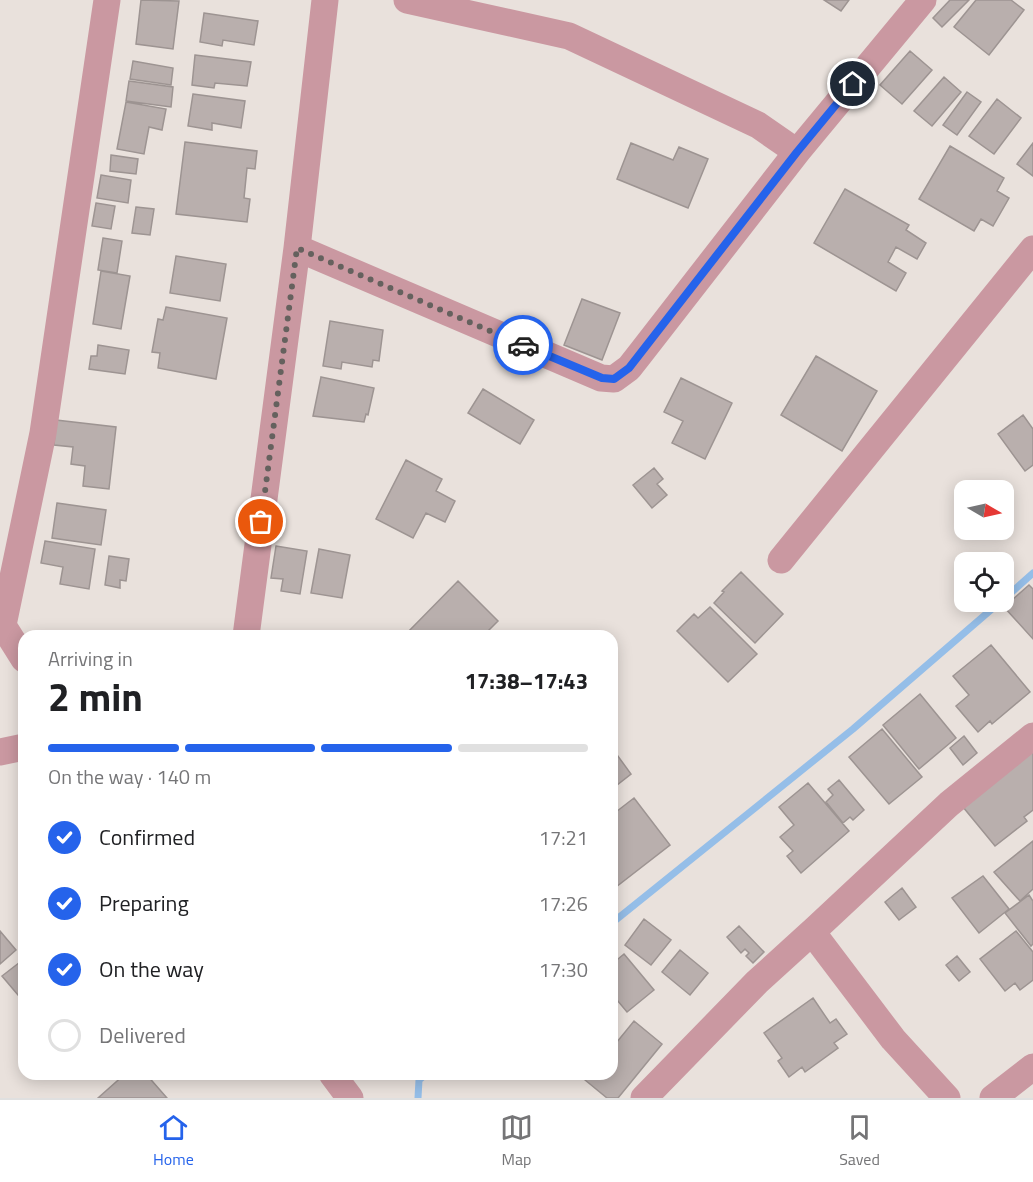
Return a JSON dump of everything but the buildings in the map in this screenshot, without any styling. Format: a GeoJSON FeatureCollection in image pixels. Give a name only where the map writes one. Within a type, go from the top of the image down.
{"type":"FeatureCollection","features":[{"type":"Feature","properties":{"kind":"street"},"geometry":{"type":"LineString","coordinates":[[18,649],[2,623],[43,433],[107,0]]}},
{"type":"Feature","properties":{"kind":"street"},"geometry":{"type":"LineString","coordinates":[[247,630],[297,248],[325,0]]}},
{"type":"Feature","properties":{"kind":"street"},"geometry":{"type":"LineString","coordinates":[[406,0],[569,36],[758,125],[797,152]]}},
{"type":"Feature","properties":{"kind":"street"},"geometry":{"type":"LineString","coordinates":[[297,248],[602,378],[614,379],[629,368],[797,152],[923,0]]}},
{"type":"Feature","properties":{"kind":"street"},"geometry":{"type":"LineString","coordinates":[[781,560],[1033,249]]}},
{"type":"Feature","properties":{"kind":"street"},"geometry":{"type":"LineString","coordinates":[[644,1098],[758,982],[949,804],[1033,736]]}},
{"type":"Feature","properties":{"kind":"street"},"geometry":{"type":"LineString","coordinates":[[0,752],[18,748]]}},
{"type":"Feature","properties":{"kind":"street"},"geometry":{"type":"LineString","coordinates":[[812,932],[894,1039],[947,1098]]}},
{"type":"Feature","properties":{"kind":"street"},"geometry":{"type":"LineString","coordinates":[[993,1098],[1033,1068]]}},
{"type":"Feature","properties":{"kind":"street"},"geometry":{"type":"LineString","coordinates":[[336,1080],[350,1098]]}},
{"type":"Feature","properties":{"kind":"waterway"},"geometry":{"type":"LineString","coordinates":[[1014,590],[1033,573]]}},
{"type":"Feature","properties":{"kind":"waterway"},"geometry":{"type":"LineString","coordinates":[[618,918],[853,729],[988,612]]}},
{"type":"Feature","properties":{"kind":"waterway"},"geometry":{"type":"LineString","coordinates":[[418,1098],[419,1080]]}},
{"type":"Feature","properties":{"kind":"way so far"},"geometry":{"type":"LineString","coordinates":[[261,522],[297,248],[523,345]]}},
{"type":"Feature","properties":{"kind":"route"},"geometry":{"type":"LineString","coordinates":[[523,345],[602,378],[614,379],[629,368],[797,152],[853,84]]}}]}
